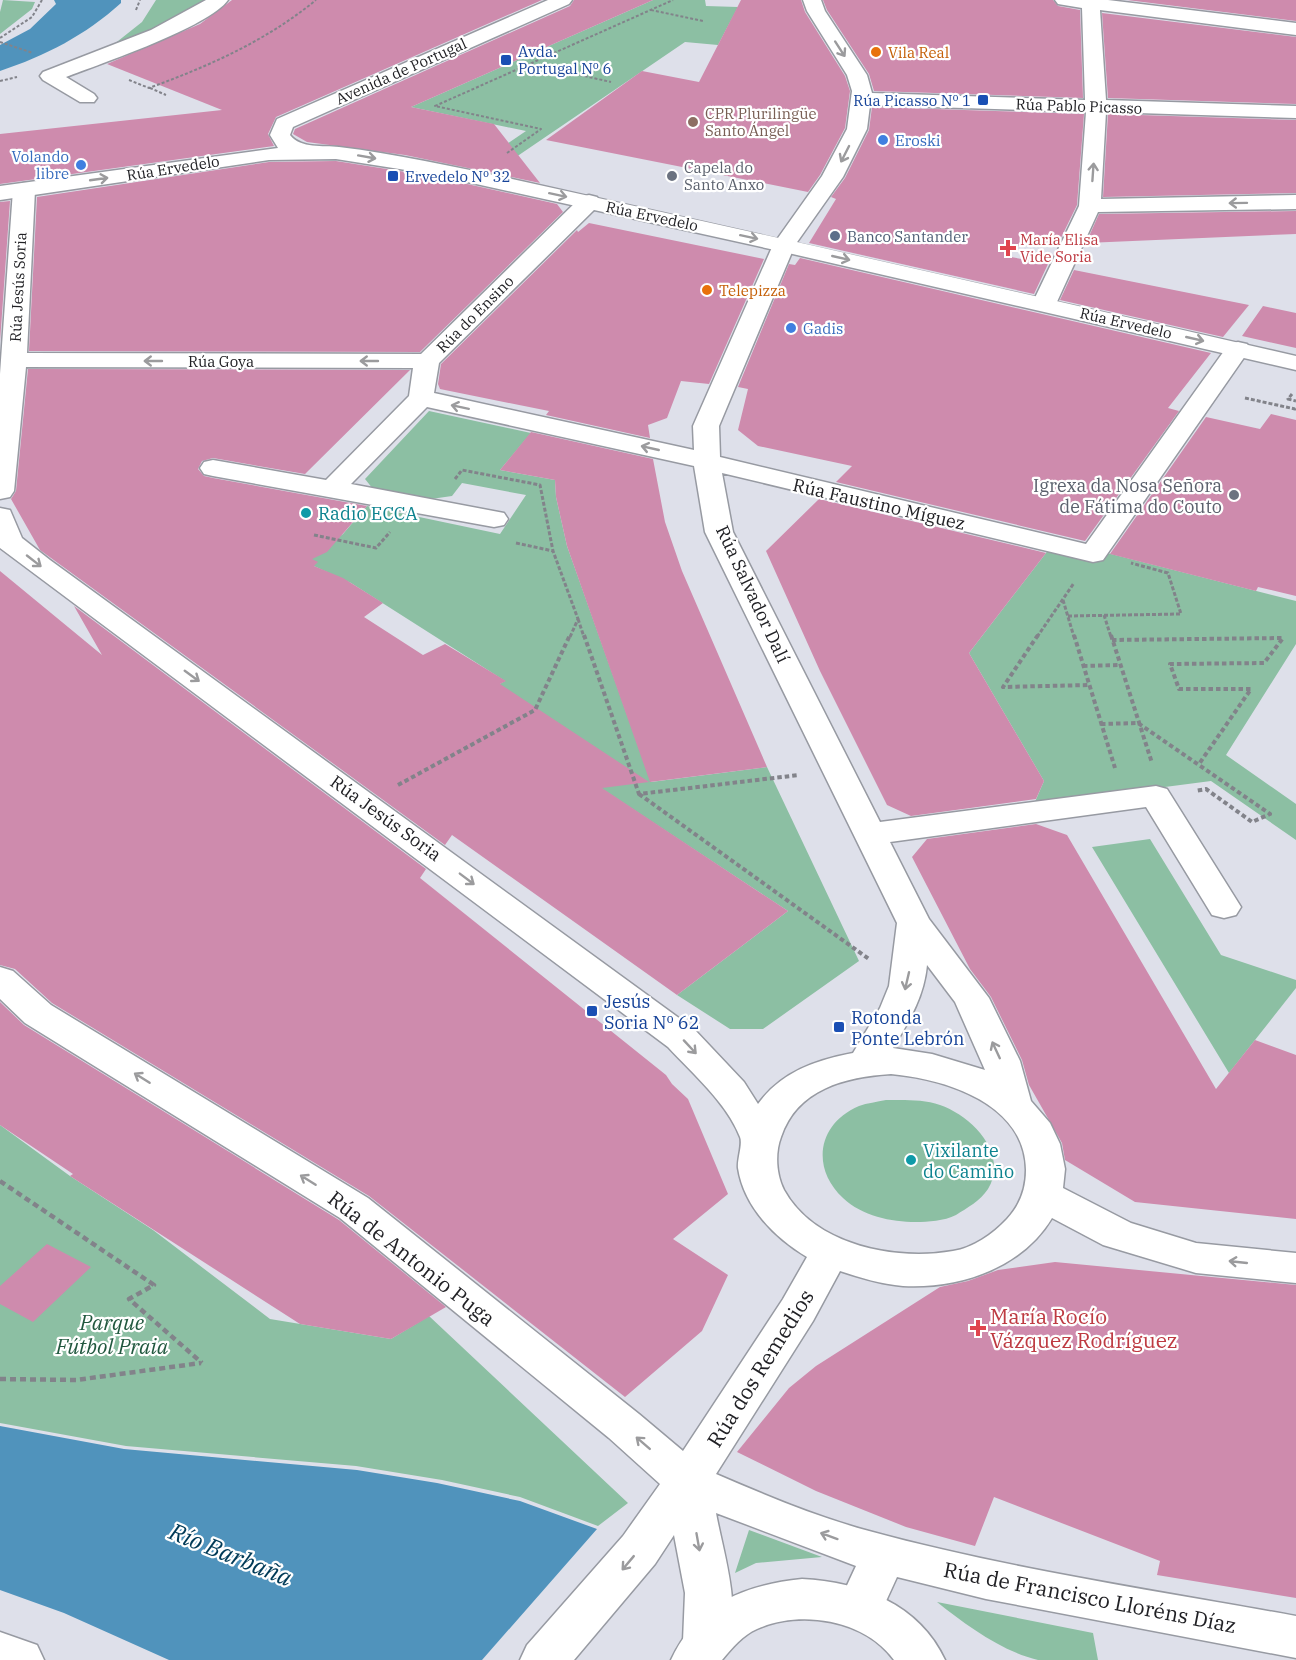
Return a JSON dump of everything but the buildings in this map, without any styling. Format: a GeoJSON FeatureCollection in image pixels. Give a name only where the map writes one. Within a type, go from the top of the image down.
{"type":"FeatureCollection","features":[{"type":"Feature","properties":{"kind":"street"},"geometry":{"type":"LineString","coordinates":[[87,98],[50,76],[150,38],[187,20],[219,0]]}},
{"type":"Feature","properties":{"kind":"street","name":"Avenida de Portugal"},"geometry":{"type":"LineString","coordinates":[[309,152],[285,143],[280,135],[284,123],[563,0]]}},
{"type":"Feature","properties":{"kind":"street"},"geometry":{"type":"LineString","coordinates":[[812,0],[816,11],[857,75],[862,99]]}},
{"type":"Feature","properties":{"kind":"street"},"geometry":{"type":"LineString","coordinates":[[1064,0],[1296,28]]}},
{"type":"Feature","properties":{"kind":"street"},"geometry":{"type":"LineString","coordinates":[[1044,304],[1090,206],[1096,107],[1090,20],[1092,2]]}},
{"type":"Feature","properties":{"kind":"street","name":"Rúa Pablo Picasso"},"geometry":{"type":"LineString","coordinates":[[862,99],[1296,112]]}},
{"type":"Feature","properties":{"kind":"street","name":"Rúa Salvador Dalí"},"geometry":{"type":"LineString","coordinates":[[862,99],[857,129],[842,160],[784,245],[706,426],[707,463],[719,532],[914,924],[972,998],[1001,1061],[1014,1106]]}},
{"type":"Feature","properties":{"kind":"street","name":"Rúa Ervedelo"},"geometry":{"type":"LineString","coordinates":[[12,191],[232,159],[309,152],[355,155],[471,177],[784,245],[1296,363]]}},
{"type":"Feature","properties":{"kind":"street","name":"Rúa Jesús Soria"},"geometry":{"type":"LineString","coordinates":[[0,491],[14,360],[12,191]]}},
{"type":"Feature","properties":{"kind":"street","name":"Rúa do Ensino"},"geometry":{"type":"LineString","coordinates":[[421,398],[427,361],[589,202]]}},
{"type":"Feature","properties":{"kind":"street"},"geometry":{"type":"LineString","coordinates":[[1090,206],[1296,202]]}},
{"type":"Feature","properties":{"kind":"street"},"geometry":{"type":"LineString","coordinates":[[1093,554],[1238,349]]}},
{"type":"Feature","properties":{"kind":"street","name":"Rúa Goya"},"geometry":{"type":"LineString","coordinates":[[14,360],[427,361]]}},
{"type":"Feature","properties":{"kind":"street"},"geometry":{"type":"LineString","coordinates":[[332,489],[421,398]]}},
{"type":"Feature","properties":{"kind":"street","name":"Rúa Faustino Míguez"},"geometry":{"type":"LineString","coordinates":[[421,398],[658,449],[707,463],[1093,554]]}},
{"type":"Feature","properties":{"kind":"street"},"geometry":{"type":"LineString","coordinates":[[213,468],[332,489],[500,530]]}},
{"type":"Feature","properties":{"kind":"street","name":"Rúa Jesús Soria"},"geometry":{"type":"LineString","coordinates":[[0,516],[10,542],[40,566],[365,803],[681,1038],[731,1091],[759,1136]]}},
{"type":"Feature","properties":{"kind":"street"},"geometry":{"type":"LineString","coordinates":[[870,834],[1148,797],[1224,907]]}},
{"type":"Feature","properties":{"kind":"street"},"geometry":{"type":"LineString","coordinates":[[866,1062],[898,1008],[907,986],[914,924]]}},
{"type":"Feature","properties":{"kind":"street","name":"Rúa de Antonio Puga"},"geometry":{"type":"LineString","coordinates":[[0,980],[38,1014],[354,1208],[624,1426],[687,1481]]}},
{"type":"Feature","properties":{"kind":"street"},"geometry":{"type":"LineString","coordinates":[[866,1062],[901,1062],[944,1068],[982,1083],[1014,1106],[1036,1133],[1047,1164],[1044,1196],[1028,1225],[1000,1249],[962,1265],[918,1270],[873,1266],[830,1252],[793,1229],[768,1200],[757,1167],[759,1136],[775,1107],[799,1086],[830,1070],[866,1062]]}},
{"type":"Feature","properties":{"kind":"street"},"geometry":{"type":"LineString","coordinates":[[1044,1196],[1117,1234],[1196,1258],[1296,1268]]}},
{"type":"Feature","properties":{"kind":"street","name":"Rúa dos Remedios"},"geometry":{"type":"LineString","coordinates":[[544,1660],[639,1550],[687,1481],[798,1310],[830,1252]]}},
{"type":"Feature","properties":{"kind":"street"},"geometry":{"type":"LineString","coordinates":[[687,1481],[708,1593],[701,1651]]}},
{"type":"Feature","properties":{"kind":"street","name":"Rúa de Francisco Lloréns Díaz"},"geometry":{"type":"LineString","coordinates":[[687,1481],[745,1506],[866,1550],[986,1579],[1296,1637]]}},
{"type":"Feature","properties":{"kind":"street"},"geometry":{"type":"LineString","coordinates":[[859,1608],[885,1554]]}},
{"type":"Feature","properties":{"kind":"street"},"geometry":{"type":"LineString","coordinates":[[701,1651],[738,1616],[776,1601],[818,1598],[859,1608],[890,1626],[924,1657]]}},
{"type":"Feature","properties":{"kind":"street"},"geometry":{"type":"LineString","coordinates":[[0,1653],[20,1660]]}},
{"type":"Feature","properties":{"kind":"path"},"geometry":{"type":"LineString","coordinates":[[0,38],[8,35],[34,14],[42,5],[42,0]]}},
{"type":"Feature","properties":{"kind":"path"},"geometry":{"type":"LineString","coordinates":[[149,88],[223,59],[266,37],[316,0]]}},
{"type":"Feature","properties":{"kind":"path"},"geometry":{"type":"LineString","coordinates":[[471,177],[542,129],[435,106],[673,0]]}},
{"type":"Feature","properties":{"kind":"path"},"geometry":{"type":"LineString","coordinates":[[650,10],[703,21]]}},
{"type":"Feature","properties":{"kind":"path"},"geometry":{"type":"LineString","coordinates":[[86,62],[166,95]]}},
{"type":"Feature","properties":{"kind":"path"},"geometry":{"type":"LineString","coordinates":[[530,63],[611,82]]}},
{"type":"Feature","properties":{"kind":"path"},"geometry":{"type":"LineString","coordinates":[[1296,388],[1288,399],[1296,401]]}},
{"type":"Feature","properties":{"kind":"path"},"geometry":{"type":"LineString","coordinates":[[1244,398],[1295,409],[1296,406]]}},
{"type":"Feature","properties":{"kind":"path"},"geometry":{"type":"LineString","coordinates":[[451,484],[462,470],[540,485],[553,551],[639,794],[869,959]]}},
{"type":"Feature","properties":{"kind":"path"},"geometry":{"type":"LineString","coordinates":[[314,535],[376,548],[394,528]]}},
{"type":"Feature","properties":{"kind":"path"},"geometry":{"type":"LineString","coordinates":[[500,530],[553,551]]}},
{"type":"Feature","properties":{"kind":"path"},"geometry":{"type":"LineString","coordinates":[[1068,616],[1181,614],[1168,573],[1093,554]]}},
{"type":"Feature","properties":{"kind":"path"},"geometry":{"type":"LineString","coordinates":[[1089,685],[1003,687],[1063,599],[1101,724],[1148,797]]}},
{"type":"Feature","properties":{"kind":"path"},"geometry":{"type":"LineString","coordinates":[[1104,615],[1138,723],[1148,797]]}},
{"type":"Feature","properties":{"kind":"path"},"geometry":{"type":"LineString","coordinates":[[365,803],[536,710],[578,619]]}},
{"type":"Feature","properties":{"kind":"path"},"geometry":{"type":"LineString","coordinates":[[1112,640],[1283,638],[1264,663],[1170,664],[1179,689],[1251,689],[1199,764]]}},
{"type":"Feature","properties":{"kind":"path"},"geometry":{"type":"LineString","coordinates":[[1083,666],[1119,665]]}},
{"type":"Feature","properties":{"kind":"path"},"geometry":{"type":"LineString","coordinates":[[1101,724],[1138,723],[1270,814],[1252,822],[1206,789],[1148,797]]}},
{"type":"Feature","properties":{"kind":"path"},"geometry":{"type":"LineString","coordinates":[[639,794],[838,770]]}},
{"type":"Feature","properties":{"kind":"path"},"geometry":{"type":"LineString","coordinates":[[0,1181],[154,1285],[129,1299],[202,1363],[90,1380],[41,1383],[0,1379]]}},
{"type":"Feature","properties":{"kind":"green space"},"geometry":{"type":"Polygon","coordinates":[[[3,0],[35,2],[32,9],[0,34],[0,12],[3,0]]]}},
{"type":"Feature","properties":{"kind":"green space"},"geometry":{"type":"Polygon","coordinates":[[[156,0],[207,0],[175,21],[113,45],[142,22],[156,0]]]}},
{"type":"Feature","properties":{"kind":"green space"},"geometry":{"type":"Polygon","coordinates":[[[653,0],[705,0],[706,6],[738,7],[718,45],[685,42],[494,172],[473,167],[526,131],[411,107],[653,0]]]}},
{"type":"Feature","properties":{"kind":"green space"},"geometry":{"type":"Polygon","coordinates":[[[429,411],[531,433],[500,470],[555,480],[556,497],[567,546],[651,782],[767,767],[859,961],[763,1029],[730,1029],[677,995],[788,911],[468,701],[505,681],[351,583],[305,562],[343,534],[367,506],[500,534],[526,495],[462,483],[452,496],[431,499],[373,489],[365,479],[429,411]]]}},
{"type":"Feature","properties":{"kind":"green space"},"geometry":{"type":"Polygon","coordinates":[[[1056,540],[1296,601],[1296,644],[1226,755],[1296,804],[1296,840],[1211,781],[1034,804],[1044,781],[969,653],[1056,540]]]}},
{"type":"Feature","properties":{"kind":"green space"},"geometry":{"type":"Polygon","coordinates":[[[1150,839],[1221,955],[1296,980],[1296,988],[1229,1073],[1092,847],[1150,839]]]}},
{"type":"Feature","properties":{"kind":"green space"},"geometry":{"type":"Polygon","coordinates":[[[886,1100],[934,1103],[952,1110],[975,1127],[984,1138],[994,1163],[993,1176],[988,1189],[981,1197],[951,1217],[936,1221],[916,1222],[877,1217],[843,1198],[826,1174],[823,1147],[827,1135],[834,1124],[845,1114],[859,1106],[886,1100]]]}},
{"type":"Feature","properties":{"kind":"green space","name":"Parque Fútbol Praia"},"geometry":{"type":"Polygon","coordinates":[[[0,1125],[70,1176],[153,1230],[270,1319],[391,1339],[429,1316],[628,1503],[598,1526],[520,1497],[442,1480],[356,1466],[126,1446],[0,1423],[0,1125]]]}},
{"type":"Feature","properties":{"kind":"green space"},"geometry":{"type":"Polygon","coordinates":[[[749,1530],[822,1557],[756,1563],[735,1573],[749,1530]]]}},
{"type":"Feature","properties":{"kind":"green space"},"geometry":{"type":"Polygon","coordinates":[[[937,1602],[1093,1633],[1098,1660],[1038,1660],[1024,1656],[984,1636],[937,1602]]]}},
{"type":"Feature","properties":{"kind":"water"},"geometry":{"type":"Polygon","coordinates":[[[54,0],[121,0],[121,3],[79,35],[33,59],[0,71],[0,45],[30,29],[56,4],[54,0]]]}},
{"type":"Feature","properties":{"kind":"water","name":"Río Barbaña"},"geometry":{"type":"Polygon","coordinates":[[[0,1426],[124,1449],[357,1470],[437,1483],[520,1501],[597,1529],[482,1660],[169,1660],[64,1613],[0,1590],[0,1426]]]}},
{"type":"Feature","properties":{"kind":"place","name":"Vila Real"},"geometry":{"type":"Point","coordinates":[876,52]}},
{"type":"Feature","properties":{"kind":"place","name":"Avda. Portugal Nº 6"},"geometry":{"type":"Point","coordinates":[506,60]}},
{"type":"Feature","properties":{"kind":"place","name":"Rúa Picasso Nº 1"},"geometry":{"type":"Point","coordinates":[983,100]}},
{"type":"Feature","properties":{"kind":"place","name":"CPR Plurilingüe Santo Ángel"},"geometry":{"type":"Point","coordinates":[693,122]}},
{"type":"Feature","properties":{"kind":"place","name":"Eroski"},"geometry":{"type":"Point","coordinates":[883,140]}},
{"type":"Feature","properties":{"kind":"place","name":"Volando libre"},"geometry":{"type":"Point","coordinates":[81,165]}},
{"type":"Feature","properties":{"kind":"place","name":"Ervedelo Nº 32"},"geometry":{"type":"Point","coordinates":[393,176]}},
{"type":"Feature","properties":{"kind":"place","name":"Capela do Santo Anxo"},"geometry":{"type":"Point","coordinates":[672,176]}},
{"type":"Feature","properties":{"kind":"place","name":"Banco Santander"},"geometry":{"type":"Point","coordinates":[835,236]}},
{"type":"Feature","properties":{"kind":"place","name":"María Elisa Vide Soria"},"geometry":{"type":"Point","coordinates":[1008,248]}},
{"type":"Feature","properties":{"kind":"place","name":"Telepizza"},"geometry":{"type":"Point","coordinates":[707,290]}},
{"type":"Feature","properties":{"kind":"place","name":"Gadis"},"geometry":{"type":"Point","coordinates":[791,328]}},
{"type":"Feature","properties":{"kind":"place","name":"Igrexa da Nosa Señora de Fátima do Couto"},"geometry":{"type":"Point","coordinates":[1234,495]}},
{"type":"Feature","properties":{"kind":"place","name":"Radio ECCA"},"geometry":{"type":"Point","coordinates":[306,513]}},
{"type":"Feature","properties":{"kind":"place","name":"Jesús Soria Nº 62"},"geometry":{"type":"Point","coordinates":[592,1011]}},
{"type":"Feature","properties":{"kind":"place","name":"Rotonda Ponte Lebrón"},"geometry":{"type":"Point","coordinates":[839,1027]}},
{"type":"Feature","properties":{"kind":"place","name":"Vixilante do Camiño"},"geometry":{"type":"Point","coordinates":[911,1160]}},
{"type":"Feature","properties":{"kind":"place","name":"María Rocío Vázquez Rodríguez"},"geometry":{"type":"Point","coordinates":[978,1328]}}]}
